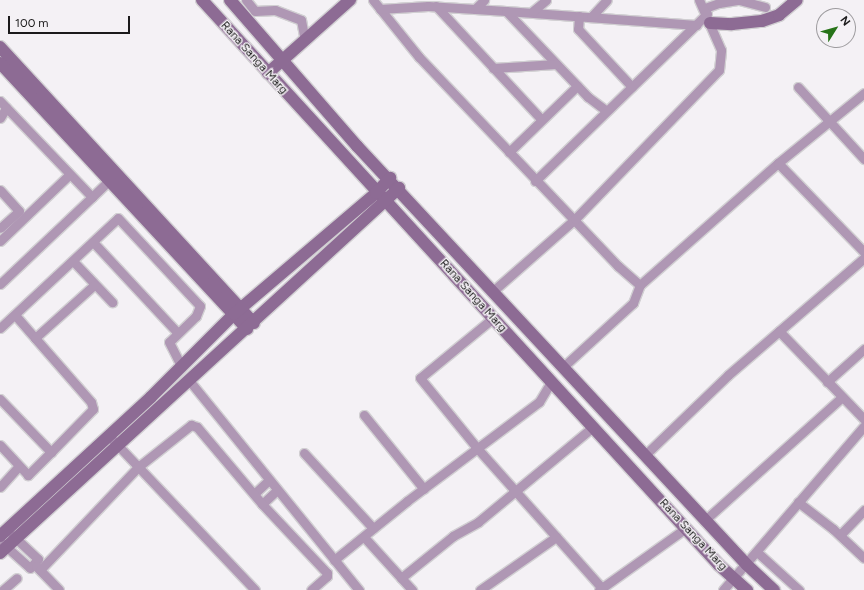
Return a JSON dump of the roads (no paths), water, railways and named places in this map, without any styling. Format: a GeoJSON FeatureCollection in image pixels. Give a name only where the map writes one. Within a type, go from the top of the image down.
{"type":"FeatureCollection","features":[{"type":"Feature","properties":{"kind":"street","name":"Rana Sanga Marg"},"geometry":{"type":"LineString","coordinates":[[202,0],[376,193],[593,428],[686,528],[747,590]]}},
{"type":"Feature","properties":{"kind":"street","name":"Rana Sanga Marg"},"geometry":{"type":"LineString","coordinates":[[230,0],[357,146],[390,178],[492,292],[747,565],[774,590]]}},
{"type":"Feature","properties":{"kind":"street"},"geometry":{"type":"LineString","coordinates":[[246,0],[255,11],[274,10],[300,20],[305,40]]}},
{"type":"Feature","properties":{"kind":"street"},"geometry":{"type":"LineString","coordinates":[[268,73],[350,0]]}},
{"type":"Feature","properties":{"kind":"street"},"geometry":{"type":"LineString","coordinates":[[373,0],[419,57],[535,181],[575,219],[618,266],[640,285]]}},
{"type":"Feature","properties":{"kind":"street"},"geometry":{"type":"LineString","coordinates":[[412,8],[420,0]]}},
{"type":"Feature","properties":{"kind":"street"},"geometry":{"type":"LineString","coordinates":[[475,9],[484,0]]}},
{"type":"Feature","properties":{"kind":"street"},"geometry":{"type":"LineString","coordinates":[[533,12],[546,0]]}},
{"type":"Feature","properties":{"kind":"street"},"geometry":{"type":"LineString","coordinates":[[591,17],[607,0]]}},
{"type":"Feature","properties":{"kind":"street"},"geometry":{"type":"LineString","coordinates":[[492,292],[575,219],[719,70],[721,50],[707,15],[699,0]]}},
{"type":"Feature","properties":{"kind":"street"},"geometry":{"type":"LineString","coordinates":[[535,181],[605,110],[632,87],[719,3],[739,0],[762,3],[776,16]]}},
{"type":"Feature","properties":{"kind":"street"},"geometry":{"type":"LineString","coordinates":[[707,15],[732,24],[762,21],[776,16],[797,0]]}},
{"type":"Feature","properties":{"kind":"street"},"geometry":{"type":"LineString","coordinates":[[380,9],[436,6],[696,25]]}},
{"type":"Feature","properties":{"kind":"street"},"geometry":{"type":"LineString","coordinates":[[436,6],[541,120]]}},
{"type":"Feature","properties":{"kind":"street"},"geometry":{"type":"LineString","coordinates":[[506,12],[577,86],[605,110]]}},
{"type":"Feature","properties":{"kind":"street"},"geometry":{"type":"LineString","coordinates":[[579,16],[578,29],[632,87]]}},
{"type":"Feature","properties":{"kind":"street"},"geometry":{"type":"LineString","coordinates":[[0,47],[112,178]]}},
{"type":"Feature","properties":{"kind":"street"},"geometry":{"type":"LineString","coordinates":[[0,62],[112,178],[251,326]]}},
{"type":"Feature","properties":{"kind":"street"},"geometry":{"type":"LineString","coordinates":[[493,68],[556,64]]}},
{"type":"Feature","properties":{"kind":"street"},"geometry":{"type":"LineString","coordinates":[[509,152],[577,86]]}},
{"type":"Feature","properties":{"kind":"street"},"geometry":{"type":"LineString","coordinates":[[798,86],[828,121],[864,159]]}},
{"type":"Feature","properties":{"kind":"street"},"geometry":{"type":"LineString","coordinates":[[563,367],[633,303],[640,285],[828,121],[864,93]]}},
{"type":"Feature","properties":{"kind":"street"},"geometry":{"type":"LineString","coordinates":[[3,105],[69,175],[92,197]]}},
{"type":"Feature","properties":{"kind":"street"},"geometry":{"type":"LineString","coordinates":[[0,118],[3,105]]}},
{"type":"Feature","properties":{"kind":"street"},"geometry":{"type":"LineString","coordinates":[[778,164],[864,252]]}},
{"type":"Feature","properties":{"kind":"street"},"geometry":{"type":"LineString","coordinates":[[0,241],[69,175]]}},
{"type":"Feature","properties":{"kind":"street"},"geometry":{"type":"LineString","coordinates":[[0,284],[112,178]]}},
{"type":"Feature","properties":{"kind":"street"},"geometry":{"type":"LineString","coordinates":[[5,545],[113,440],[182,367],[238,312],[376,193],[390,178]]}},
{"type":"Feature","properties":{"kind":"street"},"geometry":{"type":"LineString","coordinates":[[5,545],[3,533],[251,326],[399,188]]}},
{"type":"Feature","properties":{"kind":"street"},"geometry":{"type":"LineString","coordinates":[[0,190],[19,211],[0,228]]}},
{"type":"Feature","properties":{"kind":"street"},"geometry":{"type":"LineString","coordinates":[[0,328],[118,218],[200,306],[196,316],[171,338],[169,347],[182,367]]}},
{"type":"Feature","properties":{"kind":"street"},"geometry":{"type":"LineString","coordinates":[[93,242],[177,332]]}},
{"type":"Feature","properties":{"kind":"street"},"geometry":{"type":"LineString","coordinates":[[645,455],[728,375],[864,258]]}},
{"type":"Feature","properties":{"kind":"street"},"geometry":{"type":"LineString","coordinates":[[73,261],[94,285],[112,302]]}},
{"type":"Feature","properties":{"kind":"street"},"geometry":{"type":"LineString","coordinates":[[34,338],[94,285]]}},
{"type":"Feature","properties":{"kind":"street"},"geometry":{"type":"LineString","coordinates":[[0,445],[28,475],[93,409],[91,402],[15,315]]}},
{"type":"Feature","properties":{"kind":"street"},"geometry":{"type":"LineString","coordinates":[[493,318],[420,378],[478,449],[601,589],[686,528]]}},
{"type":"Feature","properties":{"kind":"street"},"geometry":{"type":"LineString","coordinates":[[779,330],[827,382],[864,419]]}},
{"type":"Feature","properties":{"kind":"street"},"geometry":{"type":"LineString","coordinates":[[827,382],[864,349]]}},
{"type":"Feature","properties":{"kind":"street"},"geometry":{"type":"LineString","coordinates":[[188,380],[268,481],[356,587],[346,590]]}},
{"type":"Feature","properties":{"kind":"street"},"geometry":{"type":"LineString","coordinates":[[334,560],[364,537],[373,528],[539,402],[551,382]]}},
{"type":"Feature","properties":{"kind":"street"},"geometry":{"type":"LineString","coordinates":[[705,520],[842,397]]}},
{"type":"Feature","properties":{"kind":"street"},"geometry":{"type":"LineString","coordinates":[[0,399],[51,452]]}},
{"type":"Feature","properties":{"kind":"street"},"geometry":{"type":"LineString","coordinates":[[364,415],[424,489]]}},
{"type":"Feature","properties":{"kind":"street"},"geometry":{"type":"LineString","coordinates":[[37,567],[138,467],[194,425],[262,504],[327,573],[327,576],[311,590]]}},
{"type":"Feature","properties":{"kind":"street"},"geometry":{"type":"LineString","coordinates":[[724,590],[747,565],[798,502],[864,426]]}},
{"type":"Feature","properties":{"kind":"street"},"geometry":{"type":"LineString","coordinates":[[401,578],[452,536],[478,522],[515,490],[593,428]]}},
{"type":"Feature","properties":{"kind":"street"},"geometry":{"type":"LineString","coordinates":[[113,440],[255,590]]}},
{"type":"Feature","properties":{"kind":"street"},"geometry":{"type":"LineString","coordinates":[[304,453],[373,528]]}},
{"type":"Feature","properties":{"kind":"street"},"geometry":{"type":"LineString","coordinates":[[0,487],[19,466]]}},
{"type":"Feature","properties":{"kind":"street"},"geometry":{"type":"LineString","coordinates":[[254,494],[268,481]]}},
{"type":"Feature","properties":{"kind":"street"},"geometry":{"type":"LineString","coordinates":[[262,504],[276,490]]}},
{"type":"Feature","properties":{"kind":"street"},"geometry":{"type":"LineString","coordinates":[[798,502],[840,535],[864,558]]}},
{"type":"Feature","properties":{"kind":"street"},"geometry":{"type":"LineString","coordinates":[[840,535],[864,510]]}},
{"type":"Feature","properties":{"kind":"street"},"geometry":{"type":"LineString","coordinates":[[364,537],[412,590]]}},
{"type":"Feature","properties":{"kind":"street"},"geometry":{"type":"LineString","coordinates":[[480,590],[556,537]]}},
{"type":"Feature","properties":{"kind":"street"},"geometry":{"type":"LineString","coordinates":[[5,545],[38,559],[37,567]]}},
{"type":"Feature","properties":{"kind":"street"},"geometry":{"type":"LineString","coordinates":[[757,552],[799,590]]}},
{"type":"Feature","properties":{"kind":"street"},"geometry":{"type":"LineString","coordinates":[[37,567],[60,590]]}},
{"type":"Feature","properties":{"kind":"street"},"geometry":{"type":"LineString","coordinates":[[3,590],[16,578]]}}]}
